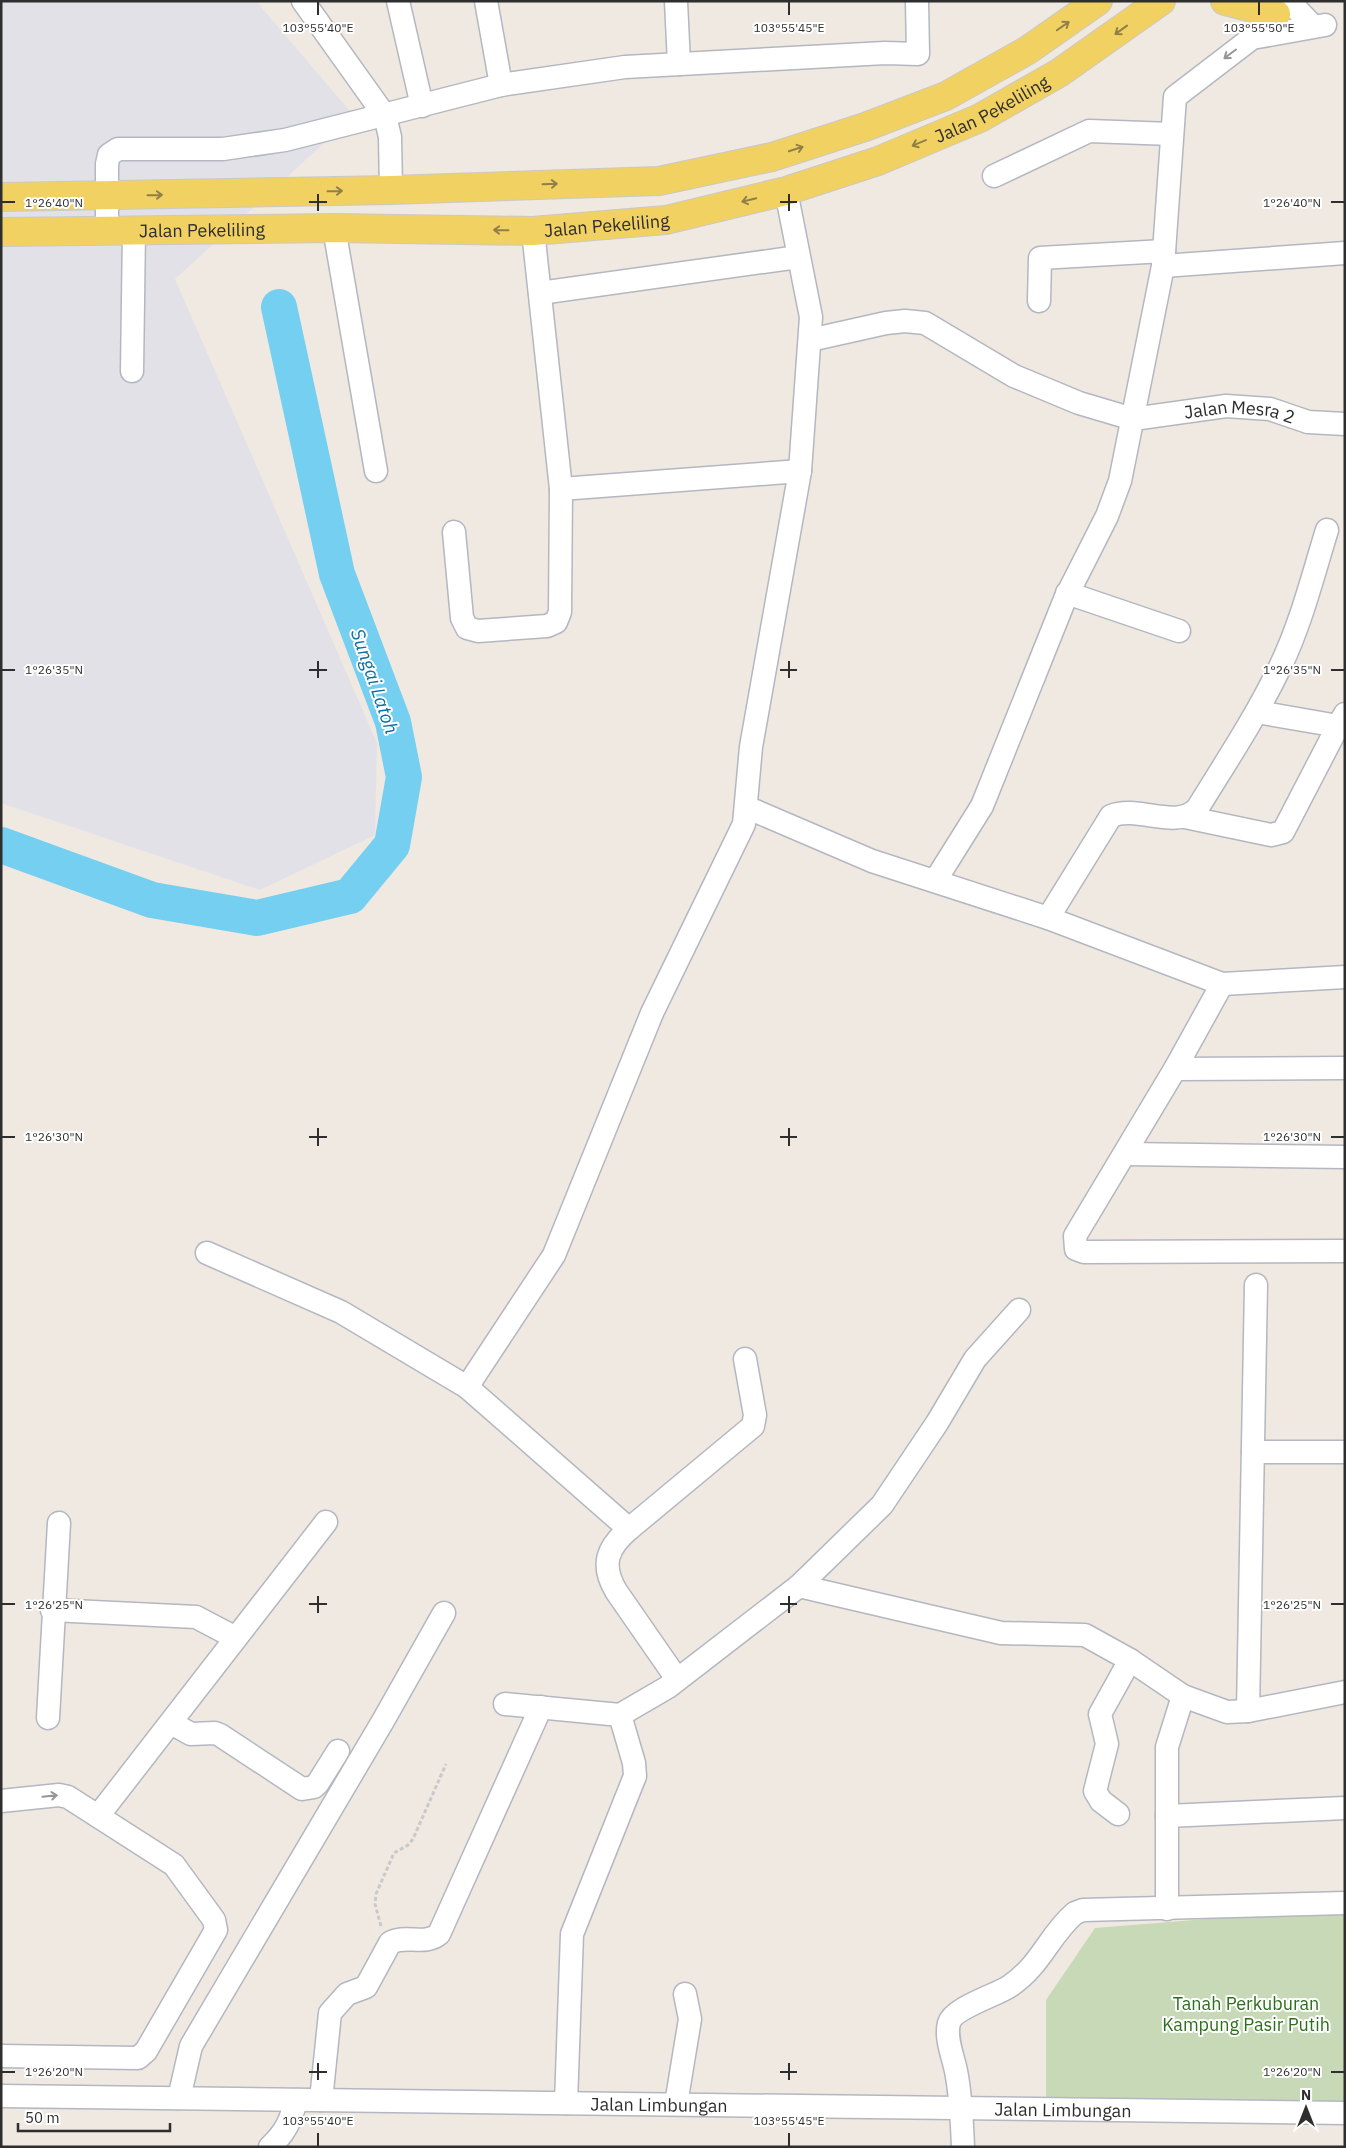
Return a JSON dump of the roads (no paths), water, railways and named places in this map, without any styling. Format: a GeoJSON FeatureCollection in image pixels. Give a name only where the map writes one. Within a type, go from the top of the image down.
{"type":"FeatureCollection","features":[{"type":"Feature","properties":{"kind":"main road","name":"Jalan Pekeliling"},"geometry":{"type":"LineString","coordinates":[[1,197],[391,190],[659,181],[772,157],[866,127],[968,85],[1028,50],[1098,1]]}},
{"type":"Feature","properties":{"kind":"main road","name":"Jalan Pekeliling"},"geometry":{"type":"LineString","coordinates":[[1,232],[334,228],[533,231],[666,220],[786,191],[878,161],[980,118],[1058,73],[1162,1]]}},
{"type":"Feature","properties":{"kind":"main road"},"geometry":{"type":"LineString","coordinates":[[1225,1],[1275,5]]}},
{"type":"Feature","properties":{"kind":"street"},"geometry":{"type":"LineString","coordinates":[[303,1],[385,116],[390,137],[391,190]]}},
{"type":"Feature","properties":{"kind":"street"},"geometry":{"type":"LineString","coordinates":[[398,1],[422,106]]}},
{"type":"Feature","properties":{"kind":"street"},"geometry":{"type":"LineString","coordinates":[[486,1],[501,85]]}},
{"type":"Feature","properties":{"kind":"street"},"geometry":{"type":"LineString","coordinates":[[676,1],[679,64]]}},
{"type":"Feature","properties":{"kind":"street"},"geometry":{"type":"LineString","coordinates":[[107,230],[106,196],[109,155],[118,149],[223,149],[285,140],[501,85],[625,67],[885,53],[918,54],[917,1]]}},
{"type":"Feature","properties":{"kind":"street"},"geometry":{"type":"LineString","coordinates":[[1275,5],[1326,25]]}},
{"type":"Feature","properties":{"kind":"street"},"geometry":{"type":"LineString","coordinates":[[935,882],[982,806],[1067,594],[1107,516],[1120,481],[1163,258],[1174,102],[1178,92],[1252,38],[1326,25]]}},
{"type":"Feature","properties":{"kind":"street"},"geometry":{"type":"LineString","coordinates":[[994,176],[1089,132],[1172,134]]}},
{"type":"Feature","properties":{"kind":"street"},"geometry":{"type":"LineString","coordinates":[[467,1387],[557,1248],[652,1013],[744,824],[751,747],[800,471],[810,340],[811,317],[786,191]]}},
{"type":"Feature","properties":{"kind":"street"},"geometry":{"type":"LineString","coordinates":[[334,228],[376,471]]}},
{"type":"Feature","properties":{"kind":"street"},"geometry":{"type":"LineString","coordinates":[[132,371],[134,230]]}},
{"type":"Feature","properties":{"kind":"street"},"geometry":{"type":"LineString","coordinates":[[454,532],[462,618],[467,628],[478,632],[552,625],[559,618],[561,489],[533,231]]}},
{"type":"Feature","properties":{"kind":"street"},"geometry":{"type":"LineString","coordinates":[[1038,301],[1040,258],[1163,258],[1345,253]]}},
{"type":"Feature","properties":{"kind":"street"},"geometry":{"type":"LineString","coordinates":[[540,293],[798,257]]}},
{"type":"Feature","properties":{"kind":"street"},"geometry":{"type":"LineString","coordinates":[[810,340],[905,321],[925,323],[1014,376],[1078,403],[1133,419]]}},
{"type":"Feature","properties":{"kind":"street","name":"Jalan Mesra 2"},"geometry":{"type":"LineString","coordinates":[[1133,419],[1226,406],[1270,409],[1308,422],[1345,424]]}},
{"type":"Feature","properties":{"kind":"street"},"geometry":{"type":"LineString","coordinates":[[561,489],[800,471]]}},
{"type":"Feature","properties":{"kind":"street"},"geometry":{"type":"LineString","coordinates":[[1185,817],[1197,809],[1257,712],[1281,665],[1303,607],[1327,530]]}},
{"type":"Feature","properties":{"kind":"street"},"geometry":{"type":"LineString","coordinates":[[1067,594],[1179,631]]}},
{"type":"Feature","properties":{"kind":"street"},"geometry":{"type":"LineString","coordinates":[[1048,918],[1111,816],[1126,812],[1185,817],[1271,835],[1283,832],[1341,720],[1257,712]]}},
{"type":"Feature","properties":{"kind":"street"},"geometry":{"type":"LineString","coordinates":[[746,807],[872,861],[1048,918],[1222,984],[1345,977]]}},
{"type":"Feature","properties":{"kind":"street"},"geometry":{"type":"LineString","coordinates":[[1222,984],[1125,1154],[1075,1236],[1076,1249],[1084,1252],[1345,1251]]}},
{"type":"Feature","properties":{"kind":"street"},"geometry":{"type":"LineString","coordinates":[[1175,1068],[1345,1068]]}},
{"type":"Feature","properties":{"kind":"street"},"geometry":{"type":"LineString","coordinates":[[1125,1154],[1345,1157]]}},
{"type":"Feature","properties":{"kind":"street"},"geometry":{"type":"LineString","coordinates":[[207,1253],[341,1312],[467,1387],[629,1529]]}},
{"type":"Feature","properties":{"kind":"street"},"geometry":{"type":"LineString","coordinates":[[1248,1711],[1256,1285]]}},
{"type":"Feature","properties":{"kind":"street"},"geometry":{"type":"LineString","coordinates":[[505,1704],[620,1715],[660,1693],[800,1586],[882,1505],[937,1422],[975,1359],[1019,1310]]}},
{"type":"Feature","properties":{"kind":"street"},"geometry":{"type":"LineString","coordinates":[[676,1679],[616,1591],[610,1576],[608,1561],[610,1549],[614,1542],[629,1529],[753,1426],[756,1415],[745,1359]]}},
{"type":"Feature","properties":{"kind":"street"},"geometry":{"type":"LineString","coordinates":[[1253,1452],[1345,1452]]}},
{"type":"Feature","properties":{"kind":"street"},"geometry":{"type":"LineString","coordinates":[[98,1816],[326,1522]]}},
{"type":"Feature","properties":{"kind":"street"},"geometry":{"type":"LineString","coordinates":[[48,1718],[52,1610],[58,1523]]}},
{"type":"Feature","properties":{"kind":"street"},"geometry":{"type":"LineString","coordinates":[[800,1586],[1001,1632],[1085,1635],[1130,1660],[1183,1696],[1227,1712],[1248,1711],[1345,1692]]}},
{"type":"Feature","properties":{"kind":"street"},"geometry":{"type":"LineString","coordinates":[[52,1610],[196,1617],[236,1638]]}},
{"type":"Feature","properties":{"kind":"street"},"geometry":{"type":"LineString","coordinates":[[179,2098],[191,2046],[383,1721],[444,1613]]}},
{"type":"Feature","properties":{"kind":"street"},"geometry":{"type":"LineString","coordinates":[[1118,1814],[1101,1801],[1095,1791],[1107,1744],[1100,1714],[1130,1660]]}},
{"type":"Feature","properties":{"kind":"street"},"geometry":{"type":"LineString","coordinates":[[1167,1909],[1167,1747],[1183,1696]]}},
{"type":"Feature","properties":{"kind":"street"},"geometry":{"type":"LineString","coordinates":[[321,2100],[330,2013],[347,1994],[366,1987],[386,1948],[395,1940],[428,1940],[439,1934],[541,1707]]}},
{"type":"Feature","properties":{"kind":"street"},"geometry":{"type":"LineString","coordinates":[[566,2103],[572,1934],[634,1776],[634,1763],[620,1715]]}},
{"type":"Feature","properties":{"kind":"street"},"geometry":{"type":"LineString","coordinates":[[171,1723],[191,1734],[215,1733],[220,1735],[302,1789],[314,1787],[318,1783],[338,1751]]}},
{"type":"Feature","properties":{"kind":"street"},"geometry":{"type":"LineString","coordinates":[[1,1801],[62,1795],[98,1816],[174,1865],[214,1920],[216,1930],[146,2051],[138,2058],[1,2056]]}},
{"type":"Feature","properties":{"kind":"street"},"geometry":{"type":"LineString","coordinates":[[1167,1816],[1345,1808]]}},
{"type":"Feature","properties":{"kind":"street"},"geometry":{"type":"LineString","coordinates":[[963,2147],[962,2108],[949,2035],[949,2022],[954,2015],[1003,1990],[1026,1975],[1075,1913],[1083,1910],[1345,1903]]}},
{"type":"Feature","properties":{"kind":"street"},"geometry":{"type":"LineString","coordinates":[[676,2104],[690,2020],[685,1994]]}},
{"type":"Feature","properties":{"kind":"street","name":"Jalan Limbungan"},"geometry":{"type":"LineString","coordinates":[[1,2096],[1345,2113]]}},
{"type":"Feature","properties":{"kind":"street"},"geometry":{"type":"LineString","coordinates":[[270,2147],[283,2136],[290,2124],[296,2100]]}},
{"type":"Feature","properties":{"kind":"waterway","name":"Sungai Latoh"},"geometry":{"type":"LineString","coordinates":[[1,845],[152,900],[257,918],[350,896],[392,845],[404,777],[393,722],[337,574],[279,307]]}},
{"type":"Feature","properties":{"kind":"park label","name":"Tanah Perkuburan Kampung Pasir Putih"},"geometry":{"type":"Point","coordinates":[1246,2014]}}]}
